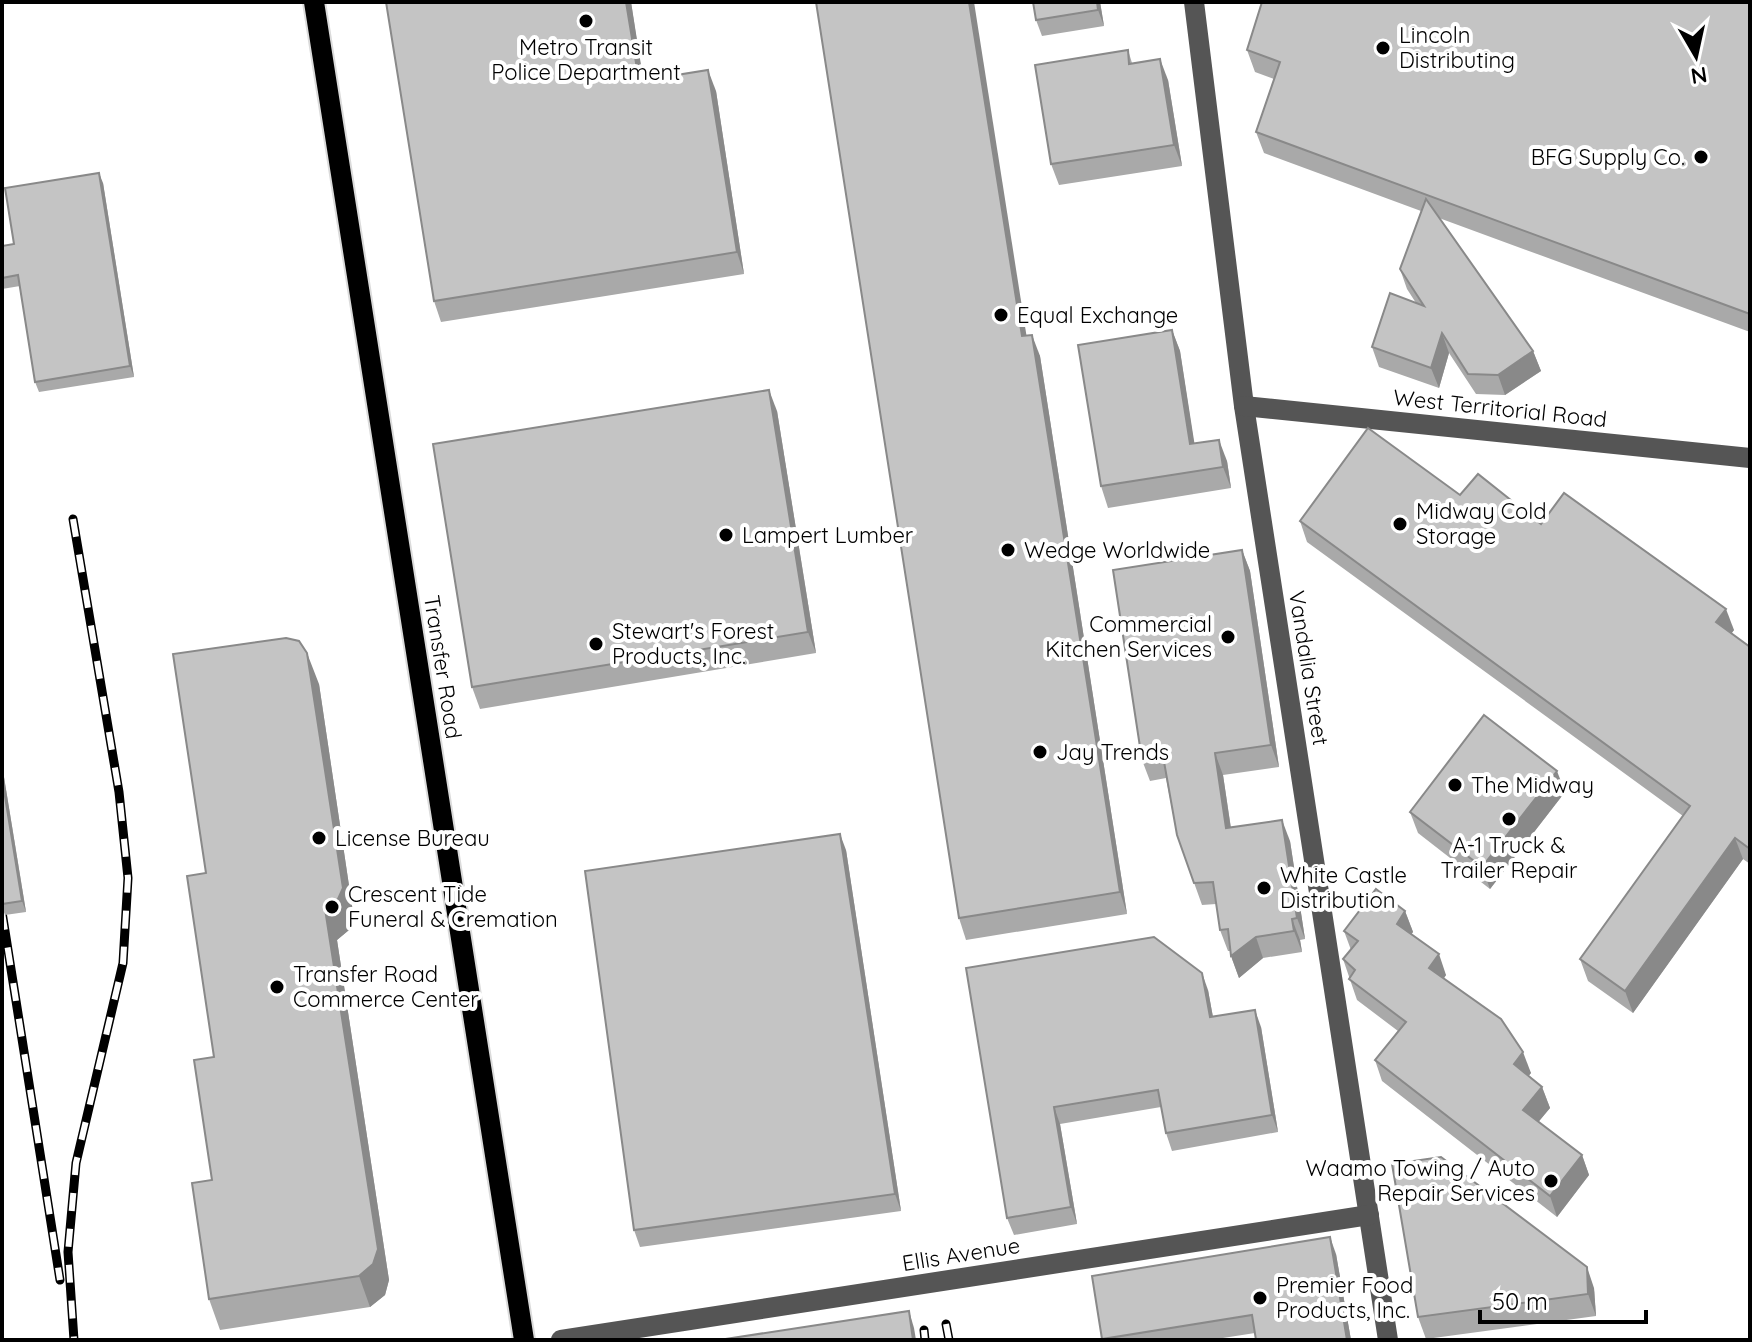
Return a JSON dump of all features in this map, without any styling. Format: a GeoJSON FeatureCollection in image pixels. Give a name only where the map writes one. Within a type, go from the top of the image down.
{"type":"FeatureCollection","features":[{"type":"Feature","properties":{"kind":"main road","name":"Transfer Road"},"geometry":{"type":"LineString","coordinates":[[314,2],[524,1340]]}},
{"type":"Feature","properties":{"kind":"street","name":"Vandalia Street"},"geometry":{"type":"LineString","coordinates":[[1194,2],[1244,406],[1388,1340]]}},
{"type":"Feature","properties":{"kind":"street","name":"West Territorial Road"},"geometry":{"type":"LineString","coordinates":[[1244,406],[1750,458]]}},
{"type":"Feature","properties":{"kind":"street","name":"Ellis Avenue"},"geometry":{"type":"LineString","coordinates":[[561,1340],[1369,1215]]}},
{"type":"Feature","properties":{"kind":"building"},"geometry":{"type":"Polygon","coordinates":[[[386,2],[626,2],[639,81],[708,70],[737,252],[434,301],[386,2]]]}},
{"type":"Feature","properties":{"kind":"building"},"geometry":{"type":"Polygon","coordinates":[[[816,2],[969,2],[1022,336],[1032,335],[1120,892],[959,918],[816,2]]]}},
{"type":"Feature","properties":{"kind":"building"},"geometry":{"type":"Polygon","coordinates":[[[1033,2],[1097,2],[1098,10],[1036,20],[1033,2]]]}},
{"type":"Feature","properties":{"kind":"building"},"geometry":{"type":"Polygon","coordinates":[[[1262,2],[1750,2],[1750,314],[1256,132],[1280,62],[1247,50],[1262,2]]]}},
{"type":"Feature","properties":{"kind":"building"},"geometry":{"type":"Polygon","coordinates":[[[1128,50],[1129,64],[1160,59],[1174,145],[1051,164],[1035,65],[1128,50]]]}},
{"type":"Feature","properties":{"kind":"building"},"geometry":{"type":"Polygon","coordinates":[[[99,173],[130,366],[35,382],[18,275],[2,278],[2,246],[14,244],[5,188],[99,173]]]}},
{"type":"Feature","properties":{"kind":"building"},"geometry":{"type":"Polygon","coordinates":[[[1426,199],[1533,351],[1498,375],[1468,374],[1442,333],[1431,368],[1372,347],[1390,293],[1424,306],[1400,269],[1426,199]]]}},
{"type":"Feature","properties":{"kind":"building"},"geometry":{"type":"Polygon","coordinates":[[[1172,330],[1190,444],[1219,440],[1223,467],[1101,486],[1078,345],[1172,330]]]}},
{"type":"Feature","properties":{"kind":"building"},"geometry":{"type":"Polygon","coordinates":[[[769,390],[808,632],[472,687],[433,444],[769,390]]]}},
{"type":"Feature","properties":{"kind":"building"},"geometry":{"type":"Polygon","coordinates":[[[1368,428],[1460,495],[1478,474],[1541,524],[1564,493],[1726,609],[1716,622],[1750,647],[1750,849],[1735,838],[1625,991],[1580,959],[1690,806],[1300,521],[1368,428]]]}},
{"type":"Feature","properties":{"kind":"building"},"geometry":{"type":"Polygon","coordinates":[[[1242,550],[1271,745],[1215,753],[1226,828],[1282,820],[1297,918],[1292,919],[1294,931],[1256,937],[1231,956],[1228,929],[1220,930],[1213,882],[1194,883],[1177,835],[1163,756],[1142,760],[1113,570],[1242,550]]]}},
{"type":"Feature","properties":{"kind":"building","name":"Transfer Road Commerce Center"},"geometry":{"type":"Polygon","coordinates":[[[286,638],[299,641],[307,653],[343,888],[338,899],[325,909],[378,1249],[373,1264],[359,1276],[209,1299],[192,1183],[212,1180],[194,1060],[214,1057],[187,876],[206,873],[173,654],[286,638]]]}},
{"type":"Feature","properties":{"kind":"building"},"geometry":{"type":"Polygon","coordinates":[[[1484,715],[1557,771],[1482,867],[1410,812],[1484,715]]]}},
{"type":"Feature","properties":{"kind":"building"},"geometry":{"type":"Polygon","coordinates":[[[2,778],[22,901],[2,904],[2,778]]]}},
{"type":"Feature","properties":{"kind":"building"},"geometry":{"type":"Polygon","coordinates":[[[840,834],[895,1194],[634,1230],[585,871],[840,834]]]}},
{"type":"Feature","properties":{"kind":"building"},"geometry":{"type":"Polygon","coordinates":[[[1376,889],[1405,911],[1397,924],[1439,954],[1429,968],[1501,1019],[1523,1052],[1514,1064],[1542,1087],[1523,1110],[1582,1155],[1550,1196],[1375,1060],[1406,1022],[1349,979],[1355,970],[1343,959],[1358,941],[1344,931],[1376,889]]]}},
{"type":"Feature","properties":{"kind":"building"},"geometry":{"type":"Polygon","coordinates":[[[1154,937],[1202,973],[1210,1017],[1255,1010],[1272,1115],[1166,1133],[1158,1090],[1054,1107],[1071,1207],[1007,1218],[966,968],[1154,937]]]}},
{"type":"Feature","properties":{"kind":"building"},"geometry":{"type":"Polygon","coordinates":[[[1441,1157],[1587,1267],[1588,1294],[1418,1317],[1392,1164],[1441,1157]]]}},
{"type":"Feature","properties":{"kind":"building"},"geometry":{"type":"Polygon","coordinates":[[[1330,1237],[1347,1340],[1256,1340],[1252,1315],[1102,1339],[1092,1276],[1330,1237]]]}},
{"type":"Feature","properties":{"kind":"building"},"geometry":{"type":"Polygon","coordinates":[[[909,1311],[913,1340],[719,1340],[909,1311]]]}},
{"type":"Feature","properties":{"kind":"railway"},"geometry":{"type":"LineString","coordinates":[[73,519],[119,792],[128,878],[123,963],[76,1163],[68,1252],[74,1340]]}},
{"type":"Feature","properties":{"kind":"railway"},"geometry":{"type":"LineString","coordinates":[[2,912],[60,1280]]}},
{"type":"Feature","properties":{"kind":"railway"},"geometry":{"type":"LineString","coordinates":[[946,1324],[949,1340]]}},
{"type":"Feature","properties":{"kind":"railway"},"geometry":{"type":"LineString","coordinates":[[924,1330],[925,1340]]}},
{"type":"Feature","properties":{"kind":"place","name":"Metro Transit Police Department"},"geometry":{"type":"Point","coordinates":[586,21]}},
{"type":"Feature","properties":{"kind":"place","name":"Lincoln Distributing"},"geometry":{"type":"Point","coordinates":[1383,48]}},
{"type":"Feature","properties":{"kind":"place","name":"BFG Supply Co."},"geometry":{"type":"Point","coordinates":[1701,157]}},
{"type":"Feature","properties":{"kind":"place","name":"Equal Exchange"},"geometry":{"type":"Point","coordinates":[1001,315]}},
{"type":"Feature","properties":{"kind":"place","name":"Midway Cold Storage"},"geometry":{"type":"Point","coordinates":[1400,524]}},
{"type":"Feature","properties":{"kind":"place","name":"Lampert Lumber"},"geometry":{"type":"Point","coordinates":[726,535]}},
{"type":"Feature","properties":{"kind":"place","name":"Wedge Worldwide"},"geometry":{"type":"Point","coordinates":[1008,550]}},
{"type":"Feature","properties":{"kind":"place","name":"Commercial Kitchen Services"},"geometry":{"type":"Point","coordinates":[1228,637]}},
{"type":"Feature","properties":{"kind":"place","name":"Stewart's Forest Products, Inc."},"geometry":{"type":"Point","coordinates":[596,644]}},
{"type":"Feature","properties":{"kind":"place","name":"Jay Trends"},"geometry":{"type":"Point","coordinates":[1040,752]}},
{"type":"Feature","properties":{"kind":"place","name":"The Midway"},"geometry":{"type":"Point","coordinates":[1455,785]}},
{"type":"Feature","properties":{"kind":"place","name":"A-1 Truck & Trailer Repair"},"geometry":{"type":"Point","coordinates":[1509,819]}},
{"type":"Feature","properties":{"kind":"place","name":"License Bureau"},"geometry":{"type":"Point","coordinates":[319,838]}},
{"type":"Feature","properties":{"kind":"place","name":"White Castle Distribution"},"geometry":{"type":"Point","coordinates":[1264,888]}},
{"type":"Feature","properties":{"kind":"place","name":"Crescent Tide Funeral & Cremation"},"geometry":{"type":"Point","coordinates":[332,907]}},
{"type":"Feature","properties":{"kind":"place","name":"Transfer Road Commerce Center"},"geometry":{"type":"Point","coordinates":[277,987]}},
{"type":"Feature","properties":{"kind":"place","name":"Waamo Towing / Auto Repair Services"},"geometry":{"type":"Point","coordinates":[1551,1181]}},
{"type":"Feature","properties":{"kind":"place","name":"Premier Food Products, Inc."},"geometry":{"type":"Point","coordinates":[1260,1298]}}]}
